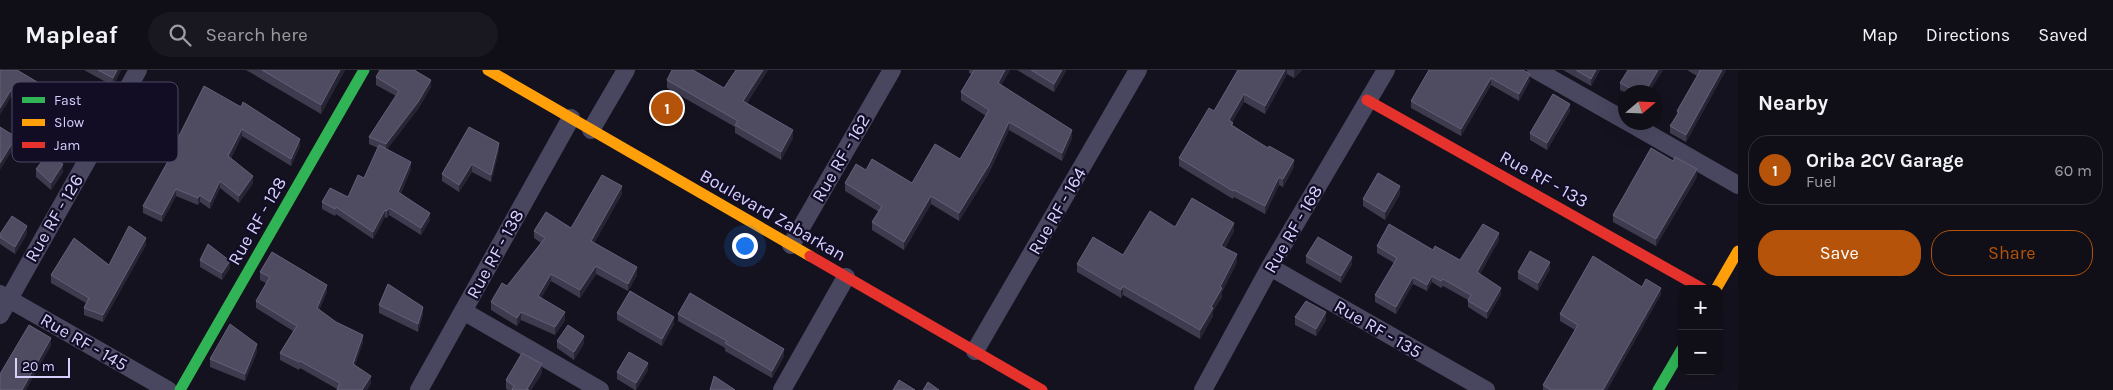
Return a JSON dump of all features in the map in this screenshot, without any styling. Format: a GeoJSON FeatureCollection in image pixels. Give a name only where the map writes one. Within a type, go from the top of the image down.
{"type":"FeatureCollection","features":[{"type":"Feature","properties":{"kind":"street","name":"Rue RF - 126"},"geometry":{"type":"LineString","coordinates":[[131,82],[138,70]]}},
{"type":"Feature","properties":{"kind":"street","name":"Rue RF - 128"},"geometry":{"type":"LineString","coordinates":[[180,390],[364,70]]}},
{"type":"Feature","properties":{"kind":"street","name":"Boulevard Zabarkan"},"geometry":{"type":"LineString","coordinates":[[488,70],[1042,390]]}},
{"type":"Feature","properties":{"kind":"street"},"geometry":{"type":"LineString","coordinates":[[592,130],[626,70]]}},
{"type":"Feature","properties":{"kind":"street","name":"Rue RF - 162"},"geometry":{"type":"LineString","coordinates":[[791,245],[892,70]]}},
{"type":"Feature","properties":{"kind":"street","name":"Rue RF - 164"},"geometry":{"type":"LineString","coordinates":[[975,351],[1138,70]]}},
{"type":"Feature","properties":{"kind":"street","name":"Rue RF - 168"},"geometry":{"type":"LineString","coordinates":[[1203,390],[1270,267],[1386,70]]}},
{"type":"Feature","properties":{"kind":"street"},"geometry":{"type":"LineString","coordinates":[[1536,70],[1618,117]]}},
{"type":"Feature","properties":{"kind":"street","name":"Rue RF - 133"},"geometry":{"type":"LineString","coordinates":[[1368,100],[1695,285]]}},
{"type":"Feature","properties":{"kind":"street","name":"Rue RF - 138"},"geometry":{"type":"LineString","coordinates":[[419,390],[571,118]]}},
{"type":"Feature","properties":{"kind":"street"},"geometry":{"type":"LineString","coordinates":[[1641,130],[1738,185]]}},
{"type":"Feature","properties":{"kind":"street","name":"Rue RF - 126"},"geometry":{"type":"LineString","coordinates":[[0,315],[4,296],[83,162]]}},
{"type":"Feature","properties":{"kind":"street"},"geometry":{"type":"LineString","coordinates":[[1718,285],[1738,251]]}},
{"type":"Feature","properties":{"kind":"street","name":"Rue RF - 135"},"geometry":{"type":"LineString","coordinates":[[1270,267],[1486,390]]}},
{"type":"Feature","properties":{"kind":"street"},"geometry":{"type":"LineString","coordinates":[[782,390],[846,277]]}},
{"type":"Feature","properties":{"kind":"street","name":"Rue RF - 145"},"geometry":{"type":"LineString","coordinates":[[4,296],[168,390]]}},
{"type":"Feature","properties":{"kind":"street"},"geometry":{"type":"LineString","coordinates":[[463,312],[600,390]]}},
{"type":"Feature","properties":{"kind":"street"},"geometry":{"type":"LineString","coordinates":[[1658,390],[1678,356]]}},
{"type":"Feature","properties":{"kind":"building"},"geometry":{"type":"Polygon","coordinates":[[[0,70],[17,70],[37,82],[12,82],[12,91],[0,108],[0,70]]]}},
{"type":"Feature","properties":{"kind":"building"},"geometry":{"type":"Polygon","coordinates":[[[98,70],[117,70],[113,78],[98,70]]]}},
{"type":"Feature","properties":{"kind":"building"},"geometry":{"type":"Polygon","coordinates":[[[262,70],[340,70],[321,105],[262,70]]]}},
{"type":"Feature","properties":{"kind":"building"},"geometry":{"type":"Polygon","coordinates":[[[380,70],[414,70],[431,80],[418,102],[386,144],[369,137],[399,91],[376,77],[380,70]]]}},
{"type":"Feature","properties":{"kind":"building"},"geometry":{"type":"Polygon","coordinates":[[[672,70],[693,70],[724,88],[736,70],[763,70],[743,101],[793,130],[781,152],[735,125],[738,121],[667,80],[672,70]]]}},
{"type":"Feature","properties":{"kind":"building"},"geometry":{"type":"Polygon","coordinates":[[[974,70],[1005,70],[998,83],[1072,130],[1062,153],[1009,122],[989,165],[959,213],[931,196],[904,242],[872,222],[882,206],[845,183],[856,164],[866,170],[872,159],[912,183],[935,144],[960,159],[989,110],[961,92],[974,70]]]}},
{"type":"Feature","properties":{"kind":"building"},"geometry":{"type":"Polygon","coordinates":[[[1031,70],[1062,70],[1054,84],[1031,70]]]}},
{"type":"Feature","properties":{"kind":"building"},"geometry":{"type":"Polygon","coordinates":[[[1238,70],[1285,70],[1265,106],[1244,94],[1229,120],[1233,123],[1231,125],[1268,148],[1269,146],[1294,160],[1283,179],[1279,177],[1265,206],[1233,191],[1179,158],[1209,108],[1214,111],[1238,70]]]}},
{"type":"Feature","properties":{"kind":"building"},"geometry":{"type":"Polygon","coordinates":[[[1429,70],[1523,70],[1530,74],[1519,94],[1491,78],[1461,129],[1411,101],[1429,70]]]}},
{"type":"Feature","properties":{"kind":"building"},"geometry":{"type":"Polygon","coordinates":[[[1576,70],[1596,70],[1591,79],[1576,70]]]}},
{"type":"Feature","properties":{"kind":"building"},"geometry":{"type":"Polygon","coordinates":[[[1628,70],[1658,70],[1649,85],[1624,85],[1620,83],[1628,70]]]}},
{"type":"Feature","properties":{"kind":"building"},"geometry":{"type":"Polygon","coordinates":[[[1699,70],[1722,70],[1686,135],[1670,126],[1679,112],[1677,111],[1699,70]]]}},
{"type":"Feature","properties":{"kind":"building"},"geometry":{"type":"Polygon","coordinates":[[[204,86],[241,107],[243,102],[300,139],[291,159],[242,129],[228,156],[253,176],[239,196],[220,181],[210,202],[200,195],[198,198],[176,189],[162,215],[143,206],[168,162],[178,162],[178,138],[204,86]]]}},
{"type":"Feature","properties":{"kind":"building"},"geometry":{"type":"Polygon","coordinates":[[[1553,94],[1570,104],[1547,143],[1530,133],[1553,94]]]}},
{"type":"Feature","properties":{"kind":"building"},"geometry":{"type":"Polygon","coordinates":[[[0,127],[12,134],[12,144],[0,163],[0,127]]]}},
{"type":"Feature","properties":{"kind":"building"},"geometry":{"type":"Polygon","coordinates":[[[469,127],[499,143],[491,175],[472,164],[459,185],[442,174],[469,127]]]}},
{"type":"Feature","properties":{"kind":"building"},"geometry":{"type":"Polygon","coordinates":[[[379,145],[411,162],[398,192],[430,213],[421,228],[389,208],[387,211],[385,210],[373,232],[336,207],[335,209],[322,202],[330,188],[348,197],[358,175],[364,178],[379,145]]]}},
{"type":"Feature","properties":{"kind":"building"},"geometry":{"type":"Polygon","coordinates":[[[1651,148],[1673,161],[1675,157],[1697,169],[1656,239],[1613,215],[1651,148]]]}},
{"type":"Feature","properties":{"kind":"building"},"geometry":{"type":"Polygon","coordinates":[[[42,162],[59,162],[63,164],[51,183],[36,169],[42,162]]]}},
{"type":"Feature","properties":{"kind":"building"},"geometry":{"type":"Polygon","coordinates":[[[1378,173],[1400,186],[1385,212],[1363,199],[1378,173]]]}},
{"type":"Feature","properties":{"kind":"building"},"geometry":{"type":"Polygon","coordinates":[[[602,175],[622,186],[591,241],[637,267],[628,284],[596,266],[580,290],[551,274],[538,296],[565,312],[555,327],[521,312],[517,318],[491,302],[502,283],[507,286],[545,238],[534,231],[546,212],[571,228],[602,175]]]}},
{"type":"Feature","properties":{"kind":"building"},"geometry":{"type":"Polygon","coordinates":[[[1192,198],[1234,223],[1221,246],[1237,254],[1220,287],[1222,288],[1211,307],[1213,308],[1200,330],[1123,286],[1121,290],[1077,264],[1093,237],[1123,255],[1150,211],[1175,227],[1192,198]]]}},
{"type":"Feature","properties":{"kind":"building"},"geometry":{"type":"Polygon","coordinates":[[[12,216],[27,226],[15,247],[0,237],[12,216]]]}},
{"type":"Feature","properties":{"kind":"building"},"geometry":{"type":"Polygon","coordinates":[[[1389,224],[1433,250],[1435,246],[1460,260],[1483,224],[1499,233],[1477,272],[1501,288],[1487,312],[1468,301],[1471,295],[1443,279],[1441,281],[1432,276],[1427,285],[1413,277],[1396,307],[1375,295],[1397,258],[1377,246],[1389,224]]]}},
{"type":"Feature","properties":{"kind":"building"},"geometry":{"type":"Polygon","coordinates":[[[129,226],[146,238],[103,315],[84,308],[89,298],[51,275],[74,238],[109,265],[129,226]]]}},
{"type":"Feature","properties":{"kind":"building"},"geometry":{"type":"Polygon","coordinates":[[[1318,237],[1352,257],[1341,276],[1306,256],[1318,237]]]}},
{"type":"Feature","properties":{"kind":"building"},"geometry":{"type":"Polygon","coordinates":[[[208,244],[230,261],[222,273],[200,260],[208,244]]]}},
{"type":"Feature","properties":{"kind":"building"},"geometry":{"type":"Polygon","coordinates":[[[1530,251],[1550,262],[1538,283],[1518,272],[1530,251]]]}},
{"type":"Feature","properties":{"kind":"building"},"geometry":{"type":"Polygon","coordinates":[[[272,252],[327,285],[317,308],[336,322],[363,335],[353,364],[371,376],[362,390],[337,390],[340,383],[300,361],[280,353],[297,326],[256,301],[270,277],[260,272],[272,252]]]}},
{"type":"Feature","properties":{"kind":"building"},"geometry":{"type":"Polygon","coordinates":[[[1593,256],[1642,287],[1646,279],[1661,288],[1603,390],[1551,390],[1543,385],[1578,325],[1560,314],[1593,256]]]}},
{"type":"Feature","properties":{"kind":"building"},"geometry":{"type":"Polygon","coordinates":[[[388,284],[423,307],[418,324],[379,305],[388,284]]]}},
{"type":"Feature","properties":{"kind":"building"},"geometry":{"type":"Polygon","coordinates":[[[630,291],[674,317],[662,339],[617,313],[630,291]]]}},
{"type":"Feature","properties":{"kind":"building"},"geometry":{"type":"Polygon","coordinates":[[[690,293],[784,349],[772,371],[725,343],[727,341],[678,314],[690,293]]]}},
{"type":"Feature","properties":{"kind":"building"},"geometry":{"type":"Polygon","coordinates":[[[1306,301],[1326,312],[1316,329],[1295,317],[1306,301]]]}},
{"type":"Feature","properties":{"kind":"building"},"geometry":{"type":"Polygon","coordinates":[[[230,324],[257,344],[245,374],[210,359],[230,324]]]}},
{"type":"Feature","properties":{"kind":"building"},"geometry":{"type":"Polygon","coordinates":[[[29,325],[51,338],[22,390],[0,390],[0,374],[29,325]]]}},
{"type":"Feature","properties":{"kind":"building"},"geometry":{"type":"Polygon","coordinates":[[[568,325],[584,336],[574,352],[557,341],[568,325]]]}},
{"type":"Feature","properties":{"kind":"building"},"geometry":{"type":"Polygon","coordinates":[[[629,352],[648,363],[636,383],[617,372],[629,352]]]}},
{"type":"Feature","properties":{"kind":"building"},"geometry":{"type":"Polygon","coordinates":[[[522,353],[542,364],[527,389],[529,390],[512,390],[514,386],[506,380],[522,353]]]}},
{"type":"Feature","properties":{"kind":"building"},"geometry":{"type":"Polygon","coordinates":[[[714,376],[735,390],[710,390],[714,376]]]}},
{"type":"Feature","properties":{"kind":"building"},"geometry":{"type":"Polygon","coordinates":[[[899,380],[915,390],[893,390],[899,380]]]}},
{"type":"Feature","properties":{"kind":"building"},"geometry":{"type":"Polygon","coordinates":[[[928,382],[939,390],[923,390],[928,382]]]}},
{"type":"Feature","properties":{"kind":"traffic: fast"},"geometry":{"type":"LineString","coordinates":[[180,390],[364,70]]}},
{"type":"Feature","properties":{"kind":"traffic: fast"},"geometry":{"type":"LineString","coordinates":[[1658,390],[1678,356]]}},
{"type":"Feature","properties":{"kind":"traffic: slow"},"geometry":{"type":"LineString","coordinates":[[488,70],[810,256]]}},
{"type":"Feature","properties":{"kind":"traffic: slow"},"geometry":{"type":"LineString","coordinates":[[1718,285],[1738,251]]}},
{"type":"Feature","properties":{"kind":"traffic: jam"},"geometry":{"type":"LineString","coordinates":[[1367,100],[1696,285]]}},
{"type":"Feature","properties":{"kind":"traffic: jam"},"geometry":{"type":"LineString","coordinates":[[810,256],[1042,390]]}},
{"type":"Feature","properties":{"kind":"place","name":"Oriba 2CV Garage"},"geometry":{"type":"Point","coordinates":[667,108]}}]}
